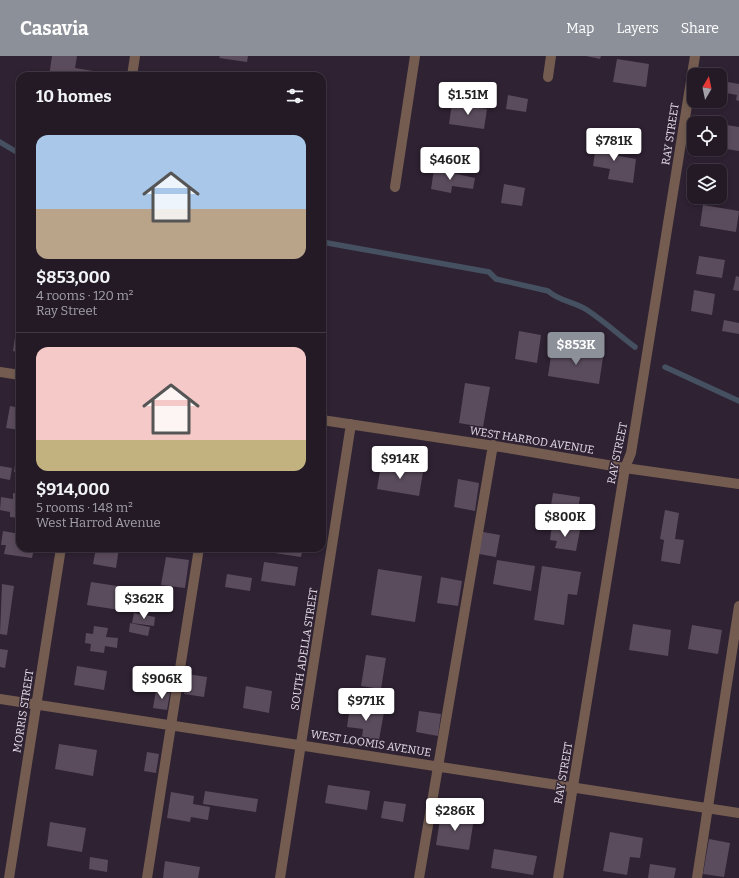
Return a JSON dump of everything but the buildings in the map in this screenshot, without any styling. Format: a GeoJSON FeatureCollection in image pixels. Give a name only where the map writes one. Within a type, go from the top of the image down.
{"type":"FeatureCollection","features":[{"type":"Feature","properties":{"kind":"street"},"geometry":{"type":"LineString","coordinates":[[133,72],[135,56]]}},
{"type":"Feature","properties":{"kind":"street"},"geometry":{"type":"LineString","coordinates":[[395,187],[416,56]]}},
{"type":"Feature","properties":{"kind":"street"},"geometry":{"type":"LineString","coordinates":[[548,77],[551,56]]}},
{"type":"Feature","properties":{"kind":"street","name":"RAY STREET"},"geometry":{"type":"LineString","coordinates":[[558,878],[626,468],[631,453],[695,56]]}},
{"type":"Feature","properties":{"kind":"street"},"geometry":{"type":"LineString","coordinates":[[0,372],[16,374]]}},
{"type":"Feature","properties":{"kind":"street","name":"WEST HARROD AVENUE"},"geometry":{"type":"LineString","coordinates":[[326,421],[493,445],[626,468],[739,484]]}},
{"type":"Feature","properties":{"kind":"street","name":"SOUTH ADELLA STREET"},"geometry":{"type":"LineString","coordinates":[[280,878],[350,424]]}},
{"type":"Feature","properties":{"kind":"street"},"geometry":{"type":"LineString","coordinates":[[419,878],[493,445]]}},
{"type":"Feature","properties":{"kind":"street","name":"MORRIS STREET"},"geometry":{"type":"LineString","coordinates":[[9,878],[60,552]]}},
{"type":"Feature","properties":{"kind":"street"},"geometry":{"type":"LineString","coordinates":[[147,878],[198,552]]}},
{"type":"Feature","properties":{"kind":"street"},"geometry":{"type":"LineString","coordinates":[[697,878],[739,606]]}},
{"type":"Feature","properties":{"kind":"street","name":"WEST LOOMIS AVENUE"},"geometry":{"type":"LineString","coordinates":[[0,699],[573,786],[739,813]]}},
{"type":"Feature","properties":{"kind":"waterway"},"geometry":{"type":"LineString","coordinates":[[0,142],[16,152]]}},
{"type":"Feature","properties":{"kind":"waterway"},"geometry":{"type":"LineString","coordinates":[[326,243],[489,272],[496,279],[548,291],[557,297],[587,310],[635,347]]}},
{"type":"Feature","properties":{"kind":"waterway"},"geometry":{"type":"LineString","coordinates":[[665,367],[739,401]]}}]}
